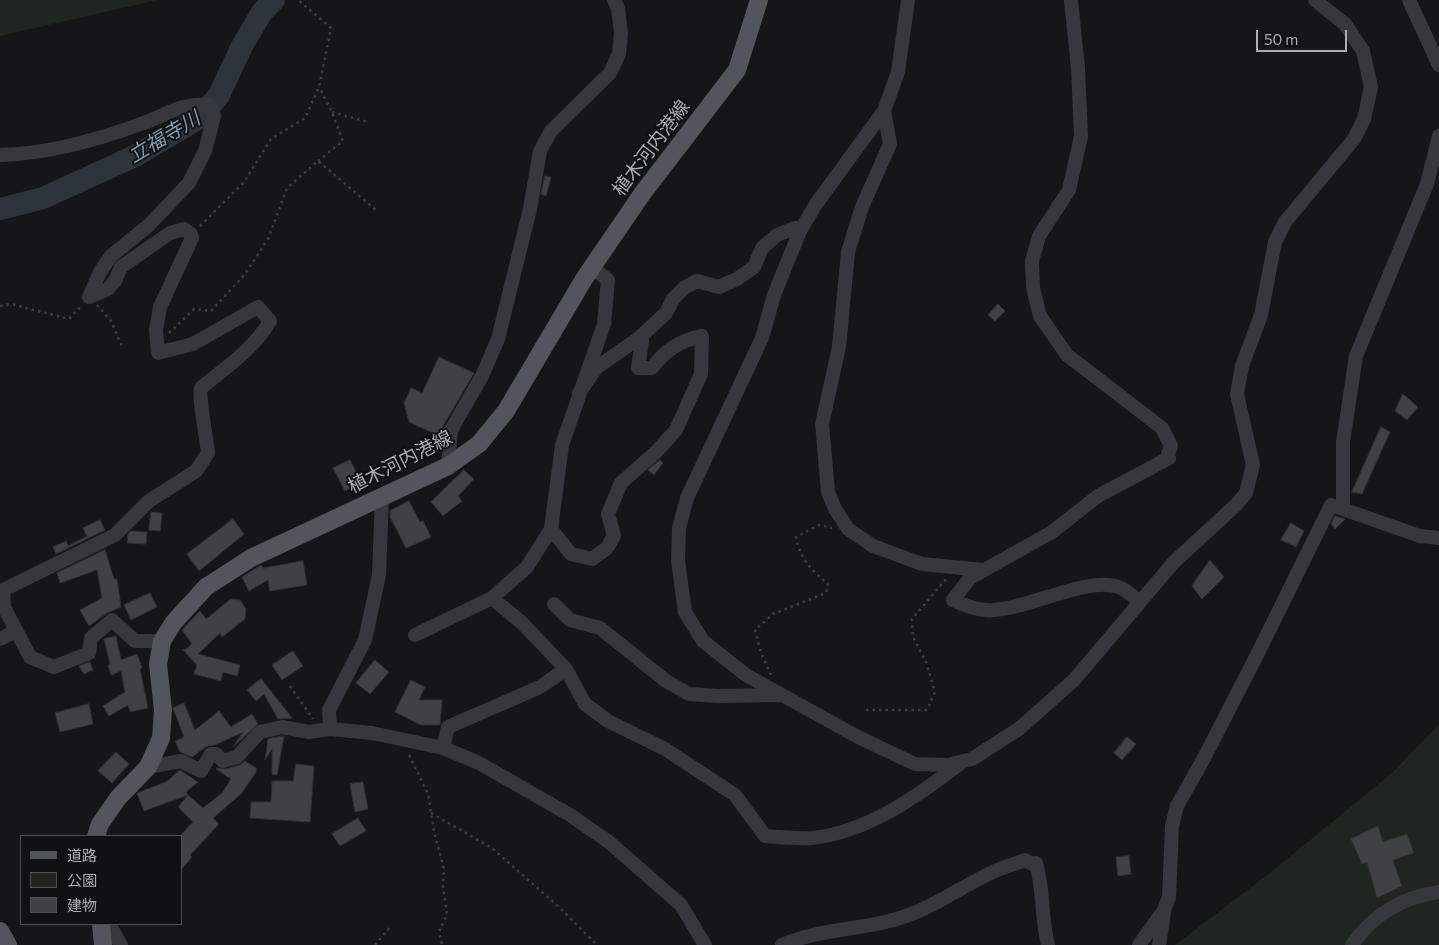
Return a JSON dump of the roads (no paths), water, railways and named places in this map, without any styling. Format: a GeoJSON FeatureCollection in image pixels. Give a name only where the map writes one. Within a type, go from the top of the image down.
{"type":"FeatureCollection","features":[{"type":"Feature","properties":{"kind":"main road","name":"植木河内港線"},"geometry":{"type":"LineString","coordinates":[[96,835],[100,824],[118,798],[148,767],[161,738],[163,710],[158,664],[162,641],[174,622],[206,587],[251,558],[448,466],[479,444],[506,411],[592,267],[642,194],[737,70],[759,0]]}},
{"type":"Feature","properties":{"kind":"main road"},"geometry":{"type":"LineString","coordinates":[[101,925],[103,945]]}},
{"type":"Feature","properties":{"kind":"main road"},"geometry":{"type":"LineString","coordinates":[[0,931],[8,945]]}},
{"type":"Feature","properties":{"kind":"street"},"geometry":{"type":"LineString","coordinates":[[448,466],[451,430],[482,376],[498,338],[530,209],[540,151],[551,130],[610,73],[619,54],[621,33],[618,8],[614,0]]}},
{"type":"Feature","properties":{"kind":"street"},"geometry":{"type":"LineString","coordinates":[[908,0],[898,72],[884,111],[816,204],[800,231],[774,296],[762,338],[688,498],[680,528],[678,561],[685,612],[703,641],[746,674],[782,695],[858,737],[915,764],[948,764],[972,759],[1020,728],[1074,680],[1174,562],[1237,504],[1246,493],[1253,465],[1237,394],[1242,366],[1261,315],[1275,242],[1285,222],[1354,139],[1364,119],[1371,87],[1363,51],[1345,24],[1314,0]]}},
{"type":"Feature","properties":{"kind":"street"},"geometry":{"type":"LineString","coordinates":[[1071,0],[1078,68],[1081,136],[1069,190],[1039,236],[1032,261],[1033,288],[1040,316],[1067,355],[1162,428],[1171,446],[1168,454],[1169,458],[1098,496],[1052,532],[970,578],[953,600],[987,611],[1035,602],[1048,596],[1104,584],[1121,588],[1140,602]]}},
{"type":"Feature","properties":{"kind":"street"},"geometry":{"type":"LineString","coordinates":[[1408,0],[1439,65]]}},
{"type":"Feature","properties":{"kind":"street"},"geometry":{"type":"LineString","coordinates":[[0,155],[69,146],[144,123],[176,108],[190,104],[210,105],[214,116],[205,151],[189,183],[149,225],[111,256],[100,272],[89,296],[108,289],[116,282],[121,267],[170,233],[184,229],[191,234],[192,238],[160,307],[156,330],[158,353],[193,344],[258,307],[270,321],[263,334],[201,388],[198,394],[206,428],[208,453],[196,471],[148,501],[115,535],[3,590],[4,607],[30,657],[54,667],[88,652],[91,638],[112,620],[135,641],[162,641]]}},
{"type":"Feature","properties":{"kind":"street"},"geometry":{"type":"LineString","coordinates":[[884,111],[890,144],[862,207],[848,252],[839,347],[822,424],[828,492],[846,525],[873,546],[922,564],[953,569],[983,570]]}},
{"type":"Feature","properties":{"kind":"street"},"geometry":{"type":"LineString","coordinates":[[1343,509],[1344,442],[1356,356],[1427,184],[1439,136]]}},
{"type":"Feature","properties":{"kind":"street"},"geometry":{"type":"LineString","coordinates":[[579,392],[596,368],[639,338],[666,313],[673,299],[684,288],[697,281],[719,287],[738,279],[754,267],[762,248],[777,235],[795,228],[800,231]]}},
{"type":"Feature","properties":{"kind":"street"},"geometry":{"type":"LineString","coordinates":[[415,635],[492,598],[527,568],[551,529],[562,445],[604,324],[608,280],[592,267]]}},
{"type":"Feature","properties":{"kind":"street"},"geometry":{"type":"LineString","coordinates":[[551,529],[571,554],[592,558],[607,548],[614,536],[608,514],[620,483],[657,451],[676,430],[691,398],[701,374],[702,336],[688,339],[661,356],[652,368],[638,368],[642,341],[639,338]]}},
{"type":"Feature","properties":{"kind":"street"},"geometry":{"type":"LineString","coordinates":[[330,729],[329,710],[365,640],[377,584],[382,496]]}},
{"type":"Feature","properties":{"kind":"street"},"geometry":{"type":"LineString","coordinates":[[1159,945],[1164,910],[1169,897],[1172,826],[1177,806],[1249,671],[1331,505],[1420,536],[1439,538]]}},
{"type":"Feature","properties":{"kind":"street"},"geometry":{"type":"LineString","coordinates":[[492,598],[522,623],[566,669],[585,704],[608,721],[664,749],[735,795],[765,836],[811,838],[860,827],[930,787],[964,760]]}},
{"type":"Feature","properties":{"kind":"street"},"geometry":{"type":"LineString","coordinates":[[554,604],[570,620],[600,628],[666,681],[689,694],[718,696],[782,695]]}},
{"type":"Feature","properties":{"kind":"street"},"geometry":{"type":"LineString","coordinates":[[0,639],[16,631]]}},
{"type":"Feature","properties":{"kind":"street"},"geometry":{"type":"LineString","coordinates":[[443,748],[448,727],[540,687],[566,669]]}},
{"type":"Feature","properties":{"kind":"street"},"geometry":{"type":"LineString","coordinates":[[148,767],[181,761],[201,771],[212,754],[216,754],[223,761],[237,756],[260,732],[282,727],[309,732],[330,729],[372,733],[443,748],[479,763],[570,815],[609,842],[681,905],[705,945]]}},
{"type":"Feature","properties":{"kind":"street"},"geometry":{"type":"LineString","coordinates":[[782,945],[816,934],[859,928],[898,919],[936,904],[993,872],[1025,860],[1032,864],[1036,863],[1040,874],[1044,929],[1048,945]]}},
{"type":"Feature","properties":{"kind":"street"},"geometry":{"type":"LineString","coordinates":[[1352,945],[1371,921],[1400,902],[1439,892]]}},
{"type":"Feature","properties":{"kind":"street"},"geometry":{"type":"LineString","coordinates":[[1139,945],[1164,910]]}},
{"type":"Feature","properties":{"kind":"street"},"geometry":{"type":"LineString","coordinates":[[110,925],[121,945]]}},
{"type":"Feature","properties":{"kind":"waterway","name":"立福寺川"},"geometry":{"type":"LineString","coordinates":[[0,209],[43,198],[135,156],[201,117],[219,95],[242,46],[262,12],[274,0]]}}]}
